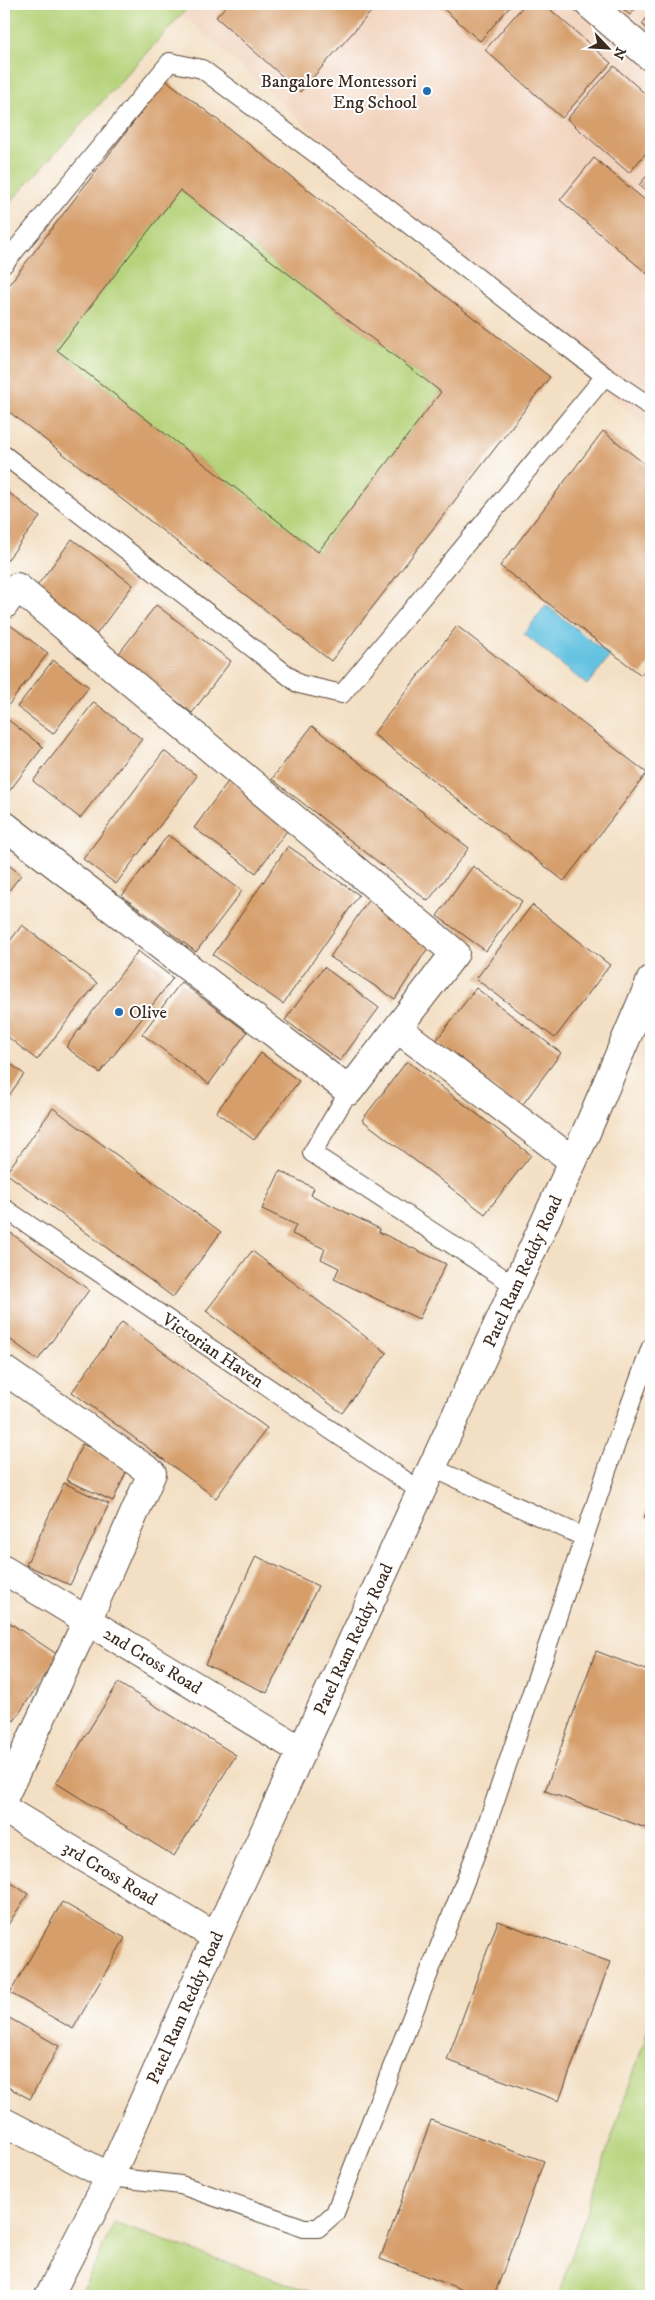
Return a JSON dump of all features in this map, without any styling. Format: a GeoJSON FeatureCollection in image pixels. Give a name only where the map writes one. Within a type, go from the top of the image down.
{"type":"FeatureCollection","features":[{"type":"Feature","properties":{"kind":"street"},"geometry":{"type":"LineString","coordinates":[[589,4],[651,57]]}},
{"type":"Feature","properties":{"kind":"street"},"geometry":{"type":"LineString","coordinates":[[4,604],[17,587],[455,953],[349,1091],[4,826]]}},
{"type":"Feature","properties":{"kind":"street","name":"Patel Ram Reddy Road"},"geometry":{"type":"LineString","coordinates":[[49,2296],[110,2178],[216,1937],[517,1287],[572,1160],[586,1135],[651,980]]}},
{"type":"Feature","properties":{"kind":"street"},"geometry":{"type":"LineString","coordinates":[[398,1029],[572,1160]]}},
{"type":"Feature","properties":{"kind":"street"},"geometry":{"type":"LineString","coordinates":[[4,1370],[152,1473],[87,1621],[4,1797]]}},
{"type":"Feature","properties":{"kind":"street","name":"2nd Cross Road"},"geometry":{"type":"LineString","coordinates":[[4,1570],[302,1751]]}},
{"type":"Feature","properties":{"kind":"street","name":"3rd Cross Road"},"geometry":{"type":"LineString","coordinates":[[4,1809],[216,1937]]}},
{"type":"Feature","properties":{"kind":"street"},"geometry":{"type":"LineString","coordinates":[[4,2122],[110,2178]]}},
{"type":"Feature","properties":{"kind":"lane"},"geometry":{"type":"LineString","coordinates":[[4,264],[170,62],[202,69],[359,186],[606,376],[651,407]]}},
{"type":"Feature","properties":{"kind":"lane"},"geometry":{"type":"LineString","coordinates":[[4,455],[299,684],[342,694],[606,376]]}},
{"type":"Feature","properties":{"kind":"lane"},"geometry":{"type":"LineString","coordinates":[[349,1091],[312,1153],[517,1287]]}},
{"type":"Feature","properties":{"kind":"lane","name":"Victorian Haven"},"geometry":{"type":"LineString","coordinates":[[4,1208],[422,1492]]}},
{"type":"Feature","properties":{"kind":"lane"},"geometry":{"type":"LineString","coordinates":[[110,2178],[181,2184],[304,2228],[318,2228],[335,2214],[485,1830],[584,1537],[651,1347]]}},
{"type":"Feature","properties":{"kind":"lane"},"geometry":{"type":"LineString","coordinates":[[433,1468],[584,1537]]}},
{"type":"Feature","properties":{"kind":"shaded area"},"geometry":{"type":"Polygon","coordinates":[[[191,4],[651,4],[651,428],[594,384],[181,13],[191,4]]]}},
{"type":"Feature","properties":{"kind":"green space"},"geometry":{"type":"Polygon","coordinates":[[[4,4],[191,4],[4,209],[4,4]]]}},
{"type":"Feature","properties":{"kind":"green space"},"geometry":{"type":"Polygon","coordinates":[[[180,190],[441,392],[318,552],[57,350],[180,190]]]}},
{"type":"Feature","properties":{"kind":"green space"},"geometry":{"type":"Polygon","coordinates":[[[651,2021],[651,2296],[558,2296],[651,2021]]]}},
{"type":"Feature","properties":{"kind":"green space"},"geometry":{"type":"Polygon","coordinates":[[[114,2223],[323,2296],[80,2296],[114,2223]]]}},
{"type":"Feature","properties":{"kind":"water"},"geometry":{"type":"Polygon","coordinates":[[[546,605],[610,656],[587,685],[524,634],[546,605]]]}},
{"type":"Feature","properties":{"kind":"building"},"geometry":{"type":"Polygon","coordinates":[[[228,4],[378,4],[300,92],[216,17],[228,4]]]}},
{"type":"Feature","properties":{"kind":"building"},"geometry":{"type":"Polygon","coordinates":[[[438,4],[512,4],[480,41],[438,4]]]}},
{"type":"Feature","properties":{"kind":"building"},"geometry":{"type":"Polygon","coordinates":[[[525,4],[544,4],[611,63],[562,118],[485,50],[525,4]]]}},
{"type":"Feature","properties":{"kind":"building"},"geometry":{"type":"Polygon","coordinates":[[[617,4],[640,4],[630,15],[617,4]]]}},
{"type":"Feature","properties":{"kind":"building"},"geometry":{"type":"Polygon","coordinates":[[[651,12],[651,32],[642,24],[651,12]]]}},
{"type":"Feature","properties":{"kind":"building"},"geometry":{"type":"Polygon","coordinates":[[[614,66],[651,99],[651,147],[629,173],[567,119],[614,66]]]}},
{"type":"Feature","properties":{"kind":"building"},"geometry":{"type":"Polygon","coordinates":[[[166,80],[550,377],[331,661],[4,408],[4,291],[166,80]],[[180,190],[57,350],[318,552],[441,392],[180,190]]]}},
{"type":"Feature","properties":{"kind":"building"},"geometry":{"type":"Polygon","coordinates":[[[594,158],[651,205],[651,277],[560,200],[594,158]]]}},
{"type":"Feature","properties":{"kind":"building"},"geometry":{"type":"Polygon","coordinates":[[[651,171],[651,195],[639,185],[651,171]]]}},
{"type":"Feature","properties":{"kind":"building"},"geometry":{"type":"Polygon","coordinates":[[[603,431],[651,469],[651,661],[641,675],[500,566],[603,431]]]}},
{"type":"Feature","properties":{"kind":"building"},"geometry":{"type":"Polygon","coordinates":[[[4,489],[40,517],[5,563],[4,562],[4,489]]]}},
{"type":"Feature","properties":{"kind":"building"},"geometry":{"type":"Polygon","coordinates":[[[72,539],[133,585],[95,636],[34,590],[72,539]]]}},
{"type":"Feature","properties":{"kind":"building"},"geometry":{"type":"Polygon","coordinates":[[[156,605],[231,661],[192,713],[117,656],[156,605]]]}},
{"type":"Feature","properties":{"kind":"building"},"geometry":{"type":"Polygon","coordinates":[[[10,625],[48,653],[4,711],[4,633],[10,625]]]}},
{"type":"Feature","properties":{"kind":"building"},"geometry":{"type":"Polygon","coordinates":[[[457,626],[647,773],[564,881],[373,734],[457,626]]]}},
{"type":"Feature","properties":{"kind":"building"},"geometry":{"type":"Polygon","coordinates":[[[53,660],[89,687],[53,734],[17,707],[53,660]]]}},
{"type":"Feature","properties":{"kind":"building"},"geometry":{"type":"Polygon","coordinates":[[[94,702],[142,739],[80,818],[33,781],[94,702]]]}},
{"type":"Feature","properties":{"kind":"building"},"geometry":{"type":"Polygon","coordinates":[[[7,719],[43,747],[4,798],[4,723],[7,719]]]}},
{"type":"Feature","properties":{"kind":"building"},"geometry":{"type":"Polygon","coordinates":[[[312,726],[469,848],[428,901],[272,779],[312,726]]]}},
{"type":"Feature","properties":{"kind":"building"},"geometry":{"type":"Polygon","coordinates":[[[164,751],[197,776],[116,884],[83,859],[164,751]]]}},
{"type":"Feature","properties":{"kind":"building"},"geometry":{"type":"Polygon","coordinates":[[[229,780],[291,825],[256,873],[194,828],[229,780]]]}},
{"type":"Feature","properties":{"kind":"building"},"geometry":{"type":"Polygon","coordinates":[[[168,835],[242,891],[196,952],[122,896],[168,835]]]}},
{"type":"Feature","properties":{"kind":"building"},"geometry":{"type":"Polygon","coordinates":[[[288,846],[359,895],[283,1004],[213,955],[288,846]]]}},
{"type":"Feature","properties":{"kind":"building"},"geometry":{"type":"Polygon","coordinates":[[[4,861],[21,875],[4,897],[4,861]]]}},
{"type":"Feature","properties":{"kind":"building"},"geometry":{"type":"Polygon","coordinates":[[[473,866],[522,901],[486,951],[437,916],[473,866]]]}},
{"type":"Feature","properties":{"kind":"building"},"geometry":{"type":"Polygon","coordinates":[[[369,899],[433,940],[395,999],[330,957],[369,899]]]}},
{"type":"Feature","properties":{"kind":"building"},"geometry":{"type":"Polygon","coordinates":[[[532,905],[610,965],[555,1038],[476,979],[532,905]]]}},
{"type":"Feature","properties":{"kind":"building"},"geometry":{"type":"Polygon","coordinates":[[[22,925],[97,983],[37,1060],[4,1034],[4,949],[22,925]]]}},
{"type":"Feature","properties":{"kind":"building","name":"Olive"},"geometry":{"type":"Polygon","coordinates":[[[138,951],[173,978],[100,1073],[66,1047],[138,951]]]}},
{"type":"Feature","properties":{"kind":"building"},"geometry":{"type":"Polygon","coordinates":[[[324,967],[379,1008],[340,1061],[285,1020],[324,967]]]}},
{"type":"Feature","properties":{"kind":"building"},"geometry":{"type":"Polygon","coordinates":[[[181,982],[247,1032],[209,1084],[142,1034],[181,982]]]}},
{"type":"Feature","properties":{"kind":"building"},"geometry":{"type":"Polygon","coordinates":[[[476,988],[561,1053],[520,1108],[435,1042],[476,988]]]}},
{"type":"Feature","properties":{"kind":"building"},"geometry":{"type":"Polygon","coordinates":[[[261,1053],[299,1081],[254,1140],[216,1112],[261,1053]]]}},
{"type":"Feature","properties":{"kind":"building"},"geometry":{"type":"Polygon","coordinates":[[[4,1059],[24,1074],[4,1103],[4,1059]]]}},
{"type":"Feature","properties":{"kind":"building"},"geometry":{"type":"Polygon","coordinates":[[[407,1061],[531,1155],[485,1214],[362,1120],[407,1061]]]}},
{"type":"Feature","properties":{"kind":"building"},"geometry":{"type":"Polygon","coordinates":[[[53,1108],[221,1232],[173,1297],[6,1173],[53,1108]]]}},
{"type":"Feature","properties":{"kind":"building"},"geometry":{"type":"Polygon","coordinates":[[[280,1171],[314,1188],[311,1195],[380,1229],[379,1232],[446,1264],[419,1319],[334,1279],[339,1268],[321,1259],[325,1249],[292,1234],[296,1225],[262,1209],[280,1171]]]}},
{"type":"Feature","properties":{"kind":"building"},"geometry":{"type":"Polygon","coordinates":[[[4,1228],[89,1290],[38,1360],[4,1335],[4,1228]]]}},
{"type":"Feature","properties":{"kind":"building"},"geometry":{"type":"Polygon","coordinates":[[[252,1251],[387,1353],[342,1413],[206,1311],[252,1251]]]}},
{"type":"Feature","properties":{"kind":"building"},"geometry":{"type":"Polygon","coordinates":[[[122,1322],[267,1428],[216,1498],[72,1392],[122,1322]]]}},
{"type":"Feature","properties":{"kind":"building"},"geometry":{"type":"Polygon","coordinates":[[[82,1444],[129,1466],[113,1501],[66,1480],[82,1444]]]}},
{"type":"Feature","properties":{"kind":"building"},"geometry":{"type":"Polygon","coordinates":[[[64,1483],[109,1504],[70,1585],[26,1565],[64,1483]]]}},
{"type":"Feature","properties":{"kind":"building"},"geometry":{"type":"Polygon","coordinates":[[[651,1498],[651,1521],[644,1518],[651,1498]]]}},
{"type":"Feature","properties":{"kind":"building"},"geometry":{"type":"Polygon","coordinates":[[[256,1556],[318,1586],[267,1693],[205,1664],[256,1556]]]}},
{"type":"Feature","properties":{"kind":"building"},"geometry":{"type":"Polygon","coordinates":[[[4,1619],[58,1655],[14,1721],[4,1714],[4,1619]]]}},
{"type":"Feature","properties":{"kind":"building"},"geometry":{"type":"Polygon","coordinates":[[[596,1651],[651,1672],[651,1830],[545,1791],[596,1651]]]}},
{"type":"Feature","properties":{"kind":"building"},"geometry":{"type":"Polygon","coordinates":[[[118,1683],[236,1755],[174,1856],[56,1783],[118,1683]]]}},
{"type":"Feature","properties":{"kind":"building"},"geometry":{"type":"Polygon","coordinates":[[[4,1878],[28,1894],[4,1931],[4,1878]]]}},
{"type":"Feature","properties":{"kind":"building"},"geometry":{"type":"Polygon","coordinates":[[[62,1902],[125,1938],[73,2029],[10,1993],[62,1902]]]}},
{"type":"Feature","properties":{"kind":"building"},"geometry":{"type":"Polygon","coordinates":[[[498,1921],[610,1962],[559,2101],[447,2060],[498,1921]]]}},
{"type":"Feature","properties":{"kind":"building"},"geometry":{"type":"Polygon","coordinates":[[[4,2015],[59,2046],[30,2099],[4,2085],[4,2015]]]}},
{"type":"Feature","properties":{"kind":"building"},"geometry":{"type":"Polygon","coordinates":[[[431,2120],[544,2161],[494,2296],[480,2296],[380,2259],[431,2120]]]}},
{"type":"Feature","properties":{"kind":"place","name":"Bangalore Montessori Eng School"},"geometry":{"type":"Point","coordinates":[427,91]}},
{"type":"Feature","properties":{"kind":"place","name":"Olive"},"geometry":{"type":"Point","coordinates":[119,1012]}}]}
